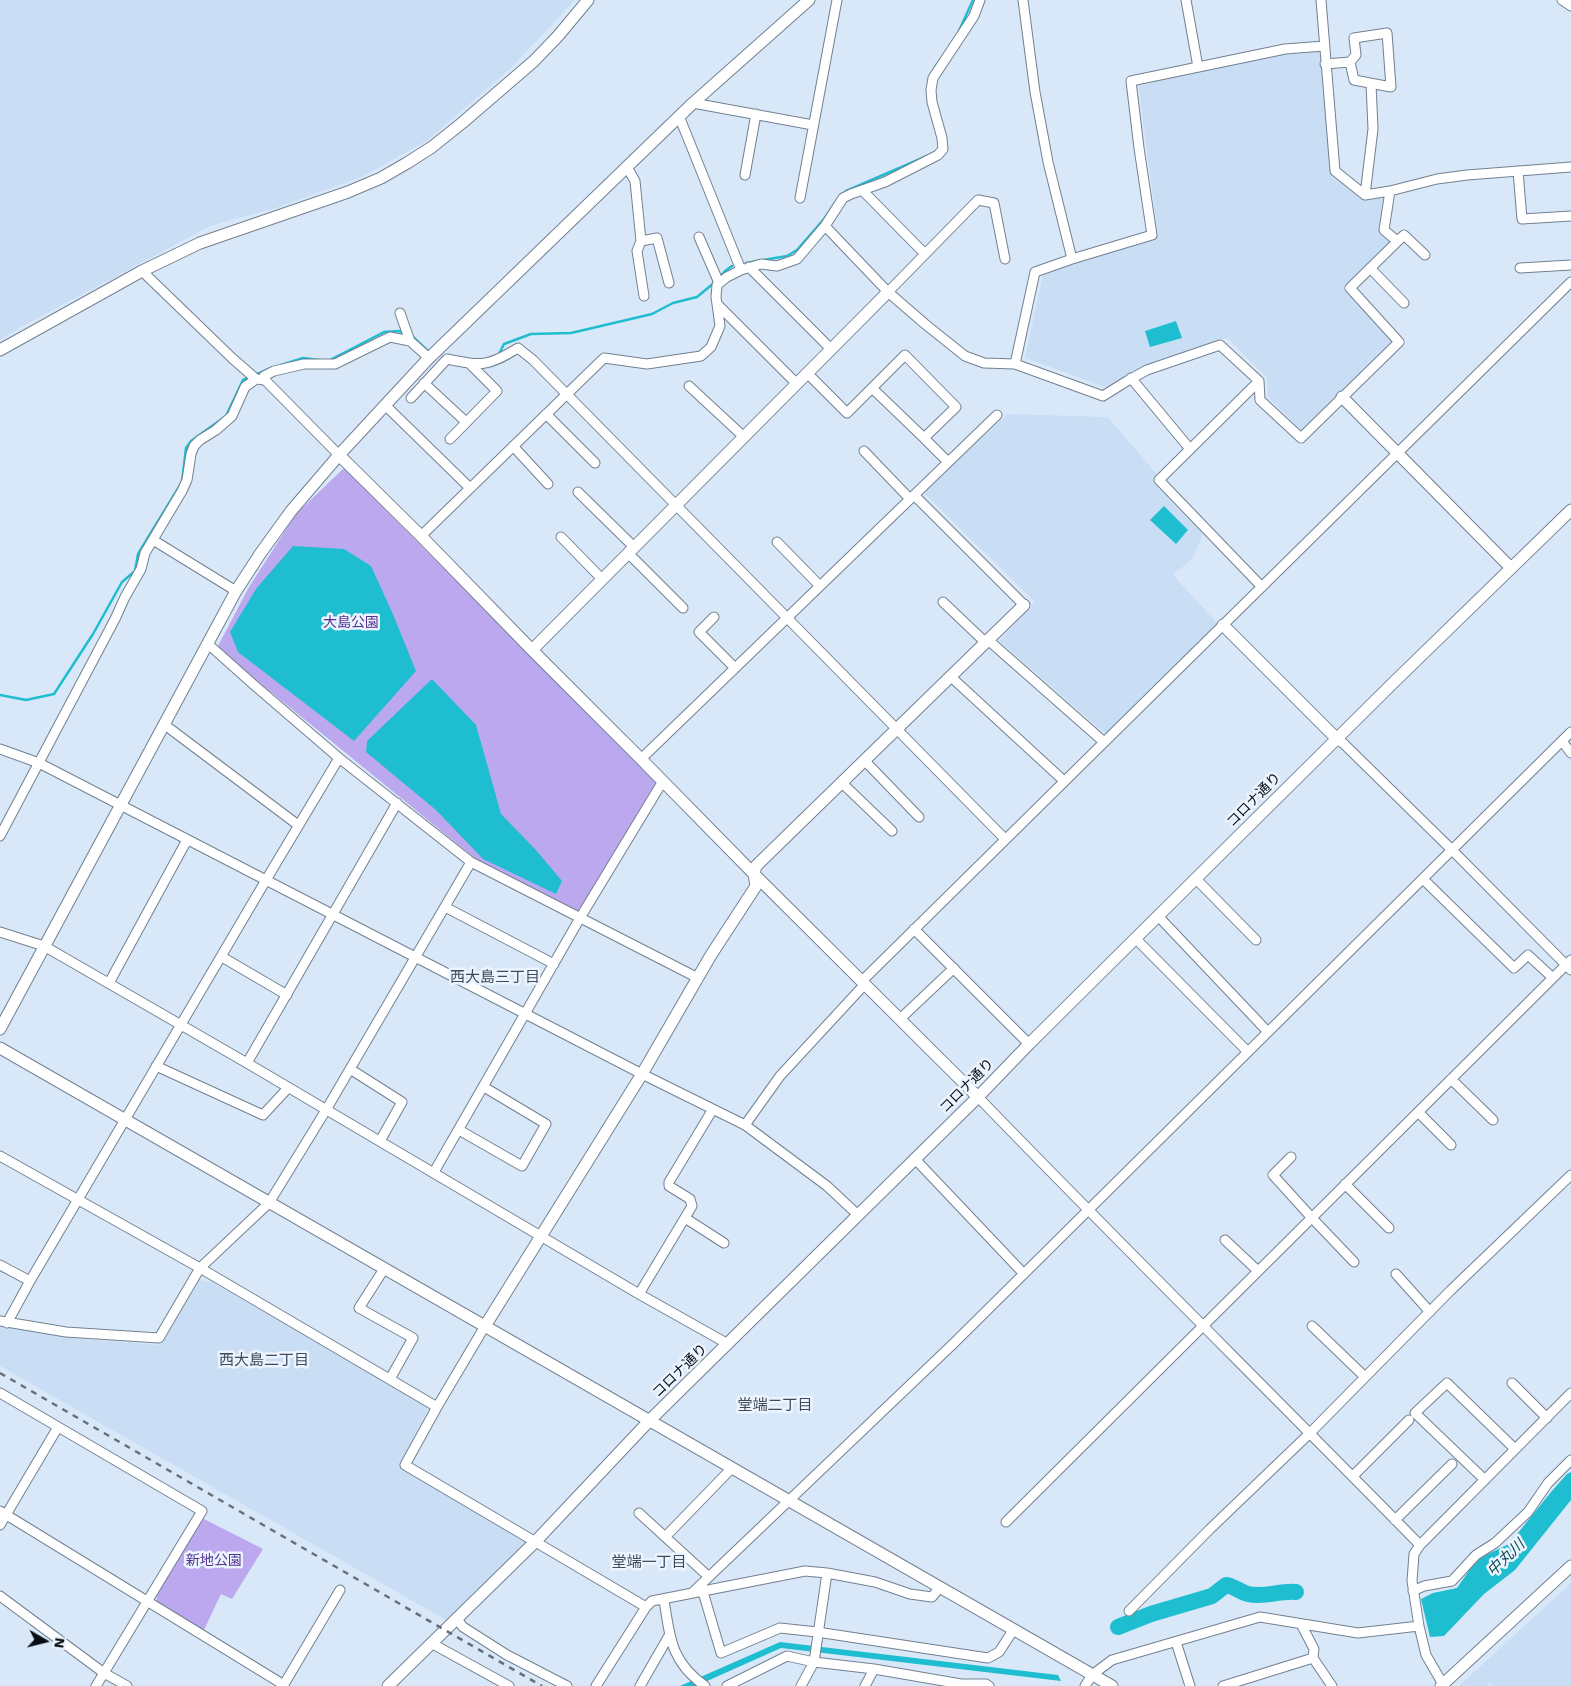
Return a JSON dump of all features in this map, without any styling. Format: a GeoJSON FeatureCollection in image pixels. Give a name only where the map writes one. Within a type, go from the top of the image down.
{"type":"FeatureCollection","features":[{"type":"Feature","properties":{"kind":"street"},"geometry":{"type":"LineString","coordinates":[[0,350],[142,271],[200,243],[348,192],[381,178],[407,163],[432,147],[462,123],[534,61],[588,0]]}},
{"type":"Feature","properties":{"kind":"street"},"geometry":{"type":"LineString","coordinates":[[0,1029],[236,591],[291,511],[339,455],[429,358],[693,102],[809,0]]}},
{"type":"Feature","properties":{"kind":"street"},"geometry":{"type":"LineString","coordinates":[[800,198],[838,0]]}},
{"type":"Feature","properties":{"kind":"street"},"geometry":{"type":"LineString","coordinates":[[421,536],[604,358],[647,364],[701,356],[712,347],[720,326],[717,304],[717,285],[719,283],[745,268],[761,264],[777,266],[796,259],[825,226],[836,206],[843,198],[885,182],[938,155],[942,149],[942,138],[932,102],[933,78],[974,16],[980,0]]}},
{"type":"Feature","properties":{"kind":"street"},"geometry":{"type":"LineString","coordinates":[[1023,0],[1035,92],[1048,162],[1072,259]]}},
{"type":"Feature","properties":{"kind":"street"},"geometry":{"type":"LineString","coordinates":[[1186,0],[1198,67]]}},
{"type":"Feature","properties":{"kind":"street"},"geometry":{"type":"LineString","coordinates":[[1321,0],[1335,171],[1365,195],[1390,191],[1437,179],[1571,167]]}},
{"type":"Feature","properties":{"kind":"street"},"geometry":{"type":"LineString","coordinates":[[1562,0],[1571,6]]}},
{"type":"Feature","properties":{"kind":"street"},"geometry":{"type":"LineString","coordinates":[[1325,64],[1350,62],[1356,55],[1354,38],[1387,33],[1390,88],[1354,80],[1350,62]]}},
{"type":"Feature","properties":{"kind":"street"},"geometry":{"type":"LineString","coordinates":[[1016,364],[1035,272],[1152,235],[1139,148],[1132,81],[1285,49],[1324,46]]}},
{"type":"Feature","properties":{"kind":"street"},"geometry":{"type":"LineString","coordinates":[[1365,195],[1373,129],[1371,84]]}},
{"type":"Feature","properties":{"kind":"street"},"geometry":{"type":"LineString","coordinates":[[693,102],[813,125]]}},
{"type":"Feature","properties":{"kind":"street"},"geometry":{"type":"LineString","coordinates":[[745,175],[756,114]]}},
{"type":"Feature","properties":{"kind":"street"},"geometry":{"type":"LineString","coordinates":[[679,116],[745,268],[831,349]]}},
{"type":"Feature","properties":{"kind":"street"},"geometry":{"type":"LineString","coordinates":[[627,167],[635,181],[641,240],[637,252],[644,296]]}},
{"type":"Feature","properties":{"kind":"street"},"geometry":{"type":"LineString","coordinates":[[1518,171],[1522,219],[1571,216]]}},
{"type":"Feature","properties":{"kind":"street"},"geometry":{"type":"LineString","coordinates":[[862,190],[925,254]]}},
{"type":"Feature","properties":{"kind":"street"},"geometry":{"type":"LineString","coordinates":[[1390,191],[1384,230],[1397,242]]}},
{"type":"Feature","properties":{"kind":"street"},"geometry":{"type":"LineString","coordinates":[[532,650],[978,200],[994,203],[1005,259]]}},
{"type":"Feature","properties":{"kind":"street"},"geometry":{"type":"LineString","coordinates":[[825,226],[888,292],[965,356],[984,363],[1016,364],[1104,396],[1147,370],[1220,345],[1259,381],[1260,400],[1300,438],[1399,342],[1350,288],[1404,235],[1425,256]]}},
{"type":"Feature","properties":{"kind":"street"},"geometry":{"type":"LineString","coordinates":[[699,237],[719,283]]}},
{"type":"Feature","properties":{"kind":"street"},"geometry":{"type":"LineString","coordinates":[[641,240],[657,238],[669,284]]}},
{"type":"Feature","properties":{"kind":"street"},"geometry":{"type":"LineString","coordinates":[[1520,268],[1571,265]]}},
{"type":"Feature","properties":{"kind":"street"},"geometry":{"type":"LineString","coordinates":[[1370,268],[1404,303]]}},
{"type":"Feature","properties":{"kind":"street"},"geometry":{"type":"LineString","coordinates":[[142,271],[339,455],[421,536],[1420,1545]]}},
{"type":"Feature","properties":{"kind":"street"},"geometry":{"type":"LineString","coordinates":[[745,1125],[780,1076],[914,929],[1571,282]]}},
{"type":"Feature","properties":{"kind":"street"},"geometry":{"type":"LineString","coordinates":[[717,304],[797,384]]}},
{"type":"Feature","properties":{"kind":"street"},"geometry":{"type":"LineString","coordinates":[[400,313],[410,341],[429,358]]}},
{"type":"Feature","properties":{"kind":"street"},"geometry":{"type":"LineString","coordinates":[[0,836],[115,619],[124,597],[141,568],[145,553],[185,486],[190,454],[194,446],[232,416],[245,387],[274,371],[304,364],[336,364],[390,337],[410,341]]}},
{"type":"Feature","properties":{"kind":"street"},"geometry":{"type":"LineString","coordinates":[[411,398],[448,359],[470,364],[494,362],[518,348],[567,393],[1006,839]]}},
{"type":"Feature","properties":{"kind":"street"},"geometry":{"type":"LineString","coordinates":[[807,373],[847,413],[905,355],[956,407],[924,438]]}},
{"type":"Feature","properties":{"kind":"street"},"geometry":{"type":"LineString","coordinates":[[450,439],[497,391],[470,364]]}},
{"type":"Feature","properties":{"kind":"street"},"geometry":{"type":"LineString","coordinates":[[1131,378],[1190,449]]}},
{"type":"Feature","properties":{"kind":"street"},"geometry":{"type":"LineString","coordinates":[[1259,381],[1159,480],[1262,586]]}},
{"type":"Feature","properties":{"kind":"street"},"geometry":{"type":"LineString","coordinates":[[424,383],[466,422]]}},
{"type":"Feature","properties":{"kind":"street"},"geometry":{"type":"LineString","coordinates":[[689,386],[744,437]]}},
{"type":"Feature","properties":{"kind":"street"},"geometry":{"type":"LineString","coordinates":[[872,388],[948,462]]}},
{"type":"Feature","properties":{"kind":"street"},"geometry":{"type":"LineString","coordinates":[[1342,398],[1511,568]]}},
{"type":"Feature","properties":{"kind":"street"},"geometry":{"type":"LineString","coordinates":[[385,405],[470,488]]}},
{"type":"Feature","properties":{"kind":"street"},"geometry":{"type":"LineString","coordinates":[[546,414],[595,463]]}},
{"type":"Feature","properties":{"kind":"street"},"geometry":{"type":"LineString","coordinates":[[642,758],[997,416]]}},
{"type":"Feature","properties":{"kind":"street"},"geometry":{"type":"LineString","coordinates":[[513,446],[548,484]]}},
{"type":"Feature","properties":{"kind":"street"},"geometry":{"type":"LineString","coordinates":[[646,1607],[406,1465],[437,1407],[485,1326],[642,1074],[698,978],[756,886],[754,874],[756,866],[1024,605],[864,451]]}},
{"type":"Feature","properties":{"kind":"street"},"geometry":{"type":"LineString","coordinates":[[578,492],[683,608]]}},
{"type":"Feature","properties":{"kind":"street","name":"コロナ通り"},"geometry":{"type":"LineString","coordinates":[[388,1686],[535,1542],[650,1420],[978,1097],[1394,682],[1571,510]]}},
{"type":"Feature","properties":{"kind":"street"},"geometry":{"type":"LineString","coordinates":[[561,537],[602,579]]}},
{"type":"Feature","properties":{"kind":"street"},"geometry":{"type":"LineString","coordinates":[[153,540],[236,591]]}},
{"type":"Feature","properties":{"kind":"street"},"geometry":{"type":"LineString","coordinates":[[777,542],[820,586]]}},
{"type":"Feature","properties":{"kind":"street"},"geometry":{"type":"LineString","coordinates":[[943,602],[1104,742]]}},
{"type":"Feature","properties":{"kind":"street"},"geometry":{"type":"LineString","coordinates":[[714,617],[699,632],[735,668]]}},
{"type":"Feature","properties":{"kind":"street"},"geometry":{"type":"LineString","coordinates":[[1006,1522],[1553,978],[1569,965],[1344,744],[1336,740],[1223,625]]}},
{"type":"Feature","properties":{"kind":"street"},"geometry":{"type":"LineString","coordinates":[[208,644],[340,758],[471,862],[698,978]]}},
{"type":"Feature","properties":{"kind":"street"},"geometry":{"type":"LineString","coordinates":[[950,676],[1064,781]]}},
{"type":"Feature","properties":{"kind":"street"},"geometry":{"type":"LineString","coordinates":[[165,725],[298,825]]}},
{"type":"Feature","properties":{"kind":"street"},"geometry":{"type":"LineString","coordinates":[[692,1593],[954,1343],[1571,732]]}},
{"type":"Feature","properties":{"kind":"street"},"geometry":{"type":"LineString","coordinates":[[1562,741],[1571,753]]}},
{"type":"Feature","properties":{"kind":"street"},"geometry":{"type":"LineString","coordinates":[[0,749],[39,763],[642,1074],[745,1125],[827,1186],[858,1215]]}},
{"type":"Feature","properties":{"kind":"street"},"geometry":{"type":"LineString","coordinates":[[340,758],[298,825],[222,957],[4,1322],[66,1332],[159,1338],[200,1268],[269,1204],[471,862]]}},
{"type":"Feature","properties":{"kind":"street"},"geometry":{"type":"LineString","coordinates":[[864,760],[919,818]]}},
{"type":"Feature","properties":{"kind":"street"},"geometry":{"type":"LineString","coordinates":[[434,1172],[580,918],[663,781]]}},
{"type":"Feature","properties":{"kind":"street"},"geometry":{"type":"LineString","coordinates":[[841,782],[892,831]]}},
{"type":"Feature","properties":{"kind":"street"},"geometry":{"type":"LineString","coordinates":[[247,1063],[397,803]]}},
{"type":"Feature","properties":{"kind":"street"},"geometry":{"type":"LineString","coordinates":[[109,983],[187,840]]}},
{"type":"Feature","properties":{"kind":"street"},"geometry":{"type":"LineString","coordinates":[[1196,879],[1256,940]]}},
{"type":"Feature","properties":{"kind":"street"},"geometry":{"type":"LineString","coordinates":[[1423,879],[1514,968],[1528,955],[1553,978]]}},
{"type":"Feature","properties":{"kind":"street"},"geometry":{"type":"LineString","coordinates":[[445,906],[554,964]]}},
{"type":"Feature","properties":{"kind":"street"},"geometry":{"type":"LineString","coordinates":[[1158,916],[1268,1032]]}},
{"type":"Feature","properties":{"kind":"street"},"geometry":{"type":"LineString","coordinates":[[914,929],[1030,1044]]}},
{"type":"Feature","properties":{"kind":"street"},"geometry":{"type":"LineString","coordinates":[[0,932],[44,946],[434,1172],[639,1294],[728,1344]]}},
{"type":"Feature","properties":{"kind":"street"},"geometry":{"type":"LineString","coordinates":[[1136,939],[1248,1052]]}},
{"type":"Feature","properties":{"kind":"street"},"geometry":{"type":"LineString","coordinates":[[222,957],[287,995]]}},
{"type":"Feature","properties":{"kind":"street"},"geometry":{"type":"LineString","coordinates":[[900,1019],[954,968]]}},
{"type":"Feature","properties":{"kind":"street"},"geometry":{"type":"LineString","coordinates":[[0,1048],[1112,1686]]}},
{"type":"Feature","properties":{"kind":"street"},"geometry":{"type":"LineString","coordinates":[[156,1066],[263,1115],[288,1088]]}},
{"type":"Feature","properties":{"kind":"street"},"geometry":{"type":"LineString","coordinates":[[350,1069],[402,1102],[380,1141]]}},
{"type":"Feature","properties":{"kind":"street"},"geometry":{"type":"LineString","coordinates":[[1451,1079],[1493,1120]]}},
{"type":"Feature","properties":{"kind":"street"},"geometry":{"type":"LineString","coordinates":[[459,1130],[522,1166],[546,1124],[484,1087]]}},
{"type":"Feature","properties":{"kind":"street"},"geometry":{"type":"LineString","coordinates":[[639,1294],[692,1206],[690,1198],[669,1186],[669,1182],[713,1108]]}},
{"type":"Feature","properties":{"kind":"street"},"geometry":{"type":"LineString","coordinates":[[1418,1112],[1451,1145]]}},
{"type":"Feature","properties":{"kind":"street"},"geometry":{"type":"LineString","coordinates":[[0,1156],[200,1268],[437,1407]]}},
{"type":"Feature","properties":{"kind":"street"},"geometry":{"type":"LineString","coordinates":[[1291,1157],[1273,1175],[1354,1262]]}},
{"type":"Feature","properties":{"kind":"street"},"geometry":{"type":"LineString","coordinates":[[915,1159],[1024,1274]]}},
{"type":"Feature","properties":{"kind":"street"},"geometry":{"type":"LineString","coordinates":[[1129,1611],[1571,1174]]}},
{"type":"Feature","properties":{"kind":"street"},"geometry":{"type":"LineString","coordinates":[[1345,1184],[1389,1228]]}},
{"type":"Feature","properties":{"kind":"street"},"geometry":{"type":"LineString","coordinates":[[684,1218],[724,1243]]}},
{"type":"Feature","properties":{"kind":"street"},"geometry":{"type":"LineString","coordinates":[[1224,1240],[1258,1271]]}},
{"type":"Feature","properties":{"kind":"street"},"geometry":{"type":"LineString","coordinates":[[0,1265],[30,1281]]}},
{"type":"Feature","properties":{"kind":"street"},"geometry":{"type":"LineString","coordinates":[[384,1269],[359,1308],[413,1338],[390,1379]]}},
{"type":"Feature","properties":{"kind":"street"},"geometry":{"type":"LineString","coordinates":[[1396,1274],[1430,1312]]}},
{"type":"Feature","properties":{"kind":"street"},"geometry":{"type":"LineString","coordinates":[[1312,1326],[1365,1377]]}},
{"type":"Feature","properties":{"kind":"street"},"geometry":{"type":"LineString","coordinates":[[1485,1480],[1415,1413],[1447,1383],[1515,1449]]}},
{"type":"Feature","properties":{"kind":"street"},"geometry":{"type":"LineString","coordinates":[[1512,1383],[1547,1418]]}},
{"type":"Feature","properties":{"kind":"street"},"geometry":{"type":"LineString","coordinates":[[0,1393],[202,1511],[96,1686]]}},
{"type":"Feature","properties":{"kind":"street"},"geometry":{"type":"LineString","coordinates":[[1571,1393],[1420,1545],[1414,1554],[1412,1581],[1419,1626],[1426,1655],[1443,1686],[1571,1566]]}},
{"type":"Feature","properties":{"kind":"street"},"geometry":{"type":"LineString","coordinates":[[1353,1476],[1409,1420]]}},
{"type":"Feature","properties":{"kind":"street"},"geometry":{"type":"LineString","coordinates":[[0,1525],[3,1514],[58,1427]]}},
{"type":"Feature","properties":{"kind":"street"},"geometry":{"type":"LineString","coordinates":[[1414,1591],[1424,1586],[1452,1581],[1476,1555],[1495,1544],[1528,1512],[1548,1483],[1571,1460]]}},
{"type":"Feature","properties":{"kind":"street"},"geometry":{"type":"LineString","coordinates":[[1395,1520],[1452,1464]]}},
{"type":"Feature","properties":{"kind":"street"},"geometry":{"type":"LineString","coordinates":[[665,1537],[731,1469]]}},
{"type":"Feature","properties":{"kind":"street"},"geometry":{"type":"LineString","coordinates":[[639,1513],[709,1577]]}},
{"type":"Feature","properties":{"kind":"street"},"geometry":{"type":"LineString","coordinates":[[3,1514],[283,1685],[340,1590]]}},
{"type":"Feature","properties":{"kind":"street"},"geometry":{"type":"LineString","coordinates":[[596,1686],[646,1607],[652,1601],[805,1571],[875,1582],[910,1594],[932,1597],[940,1587]]}},
{"type":"Feature","properties":{"kind":"street"},"geometry":{"type":"LineString","coordinates":[[801,1686],[814,1662],[827,1573]]}},
{"type":"Feature","properties":{"kind":"street"},"geometry":{"type":"LineString","coordinates":[[703,1592],[721,1654],[780,1628],[988,1658],[999,1652],[1014,1629]]}},
{"type":"Feature","properties":{"kind":"street"},"geometry":{"type":"LineString","coordinates":[[0,1596],[104,1673],[127,1686]]}},
{"type":"Feature","properties":{"kind":"street"},"geometry":{"type":"LineString","coordinates":[[664,1600],[673,1647],[679,1661],[692,1677],[705,1686]]}},
{"type":"Feature","properties":{"kind":"street"},"geometry":{"type":"LineString","coordinates":[[1085,1686],[1092,1675],[1112,1660],[1260,1617],[1358,1633],[1419,1626]]}},
{"type":"Feature","properties":{"kind":"street"},"geometry":{"type":"LineString","coordinates":[[456,1618],[463,1627],[507,1655],[567,1686]]}},
{"type":"Feature","properties":{"kind":"street"},"geometry":{"type":"LineString","coordinates":[[1301,1624],[1314,1649],[1313,1658],[1332,1686]]}},
{"type":"Feature","properties":{"kind":"street"},"geometry":{"type":"LineString","coordinates":[[640,1686],[670,1634]]}},
{"type":"Feature","properties":{"kind":"street"},"geometry":{"type":"LineString","coordinates":[[1176,1642],[1190,1686]]}},
{"type":"Feature","properties":{"kind":"street"},"geometry":{"type":"LineString","coordinates":[[431,1643],[509,1686]]}},
{"type":"Feature","properties":{"kind":"street"},"geometry":{"type":"LineString","coordinates":[[727,1686],[787,1656],[814,1662],[874,1669],[961,1684],[975,1683],[989,1686]]}},
{"type":"Feature","properties":{"kind":"street"},"geometry":{"type":"LineString","coordinates":[[1223,1686],[1313,1658]]}},
{"type":"Feature","properties":{"kind":"street"},"geometry":{"type":"LineString","coordinates":[[865,1686],[874,1669]]}},
{"type":"Feature","properties":{"kind":"shaded area"},"geometry":{"type":"Polygon","coordinates":[[[0,0],[575,0],[511,68],[428,140],[364,176],[276,208],[210,226],[0,340],[0,0]]]}},
{"type":"Feature","properties":{"kind":"shaded area"},"geometry":{"type":"Polygon","coordinates":[[[1322,49],[1332,173],[1362,198],[1386,197],[1381,228],[1391,239],[1391,245],[1345,288],[1395,341],[1302,431],[1268,397],[1267,378],[1227,338],[1146,365],[1108,388],[1025,358],[1043,274],[1158,235],[1138,83],[1285,51],[1322,49]]]}},
{"type":"Feature","properties":{"kind":"shaded area"},"geometry":{"type":"Polygon","coordinates":[[[1008,414],[1108,417],[1156,473],[1158,488],[1203,534],[1192,559],[1173,575],[1218,624],[1107,735],[999,641],[1035,602],[922,491],[1008,414]]]}},
{"type":"Feature","properties":{"kind":"shaded area"},"geometry":{"type":"Polygon","coordinates":[[[200,1280],[211,1282],[430,1406],[399,1465],[526,1542],[446,1620],[0,1366],[0,1325],[82,1339],[161,1345],[200,1280]]]}},
{"type":"Feature","properties":{"kind":"shaded area"},"geometry":{"type":"Polygon","coordinates":[[[1571,1583],[1571,1686],[1494,1686],[1489,1683],[1488,1686],[1459,1686],[1571,1583]]]}},
{"type":"Feature","properties":{"kind":"green space","name":"大島公園"},"geometry":{"type":"Polygon","coordinates":[[[344,468],[656,782],[579,912],[477,860],[217,648],[249,587],[296,514],[344,468]]]}},
{"type":"Feature","properties":{"kind":"green space","name":"新地公園"},"geometry":{"type":"Polygon","coordinates":[[[202,1518],[263,1549],[232,1599],[221,1594],[203,1632],[157,1602],[156,1594],[202,1518]]]}},
{"type":"Feature","properties":{"kind":"water"},"geometry":{"type":"Polygon","coordinates":[[[1176,321],[1182,338],[1150,347],[1145,331],[1176,321]]]}},
{"type":"Feature","properties":{"kind":"water"},"geometry":{"type":"Polygon","coordinates":[[[1164,506],[1188,530],[1176,544],[1150,520],[1164,506]]]}},
{"type":"Feature","properties":{"kind":"water"},"geometry":{"type":"Polygon","coordinates":[[[293,546],[344,549],[371,566],[416,671],[354,741],[238,652],[230,632],[256,589],[293,546]]]}},
{"type":"Feature","properties":{"kind":"water"},"geometry":{"type":"Polygon","coordinates":[[[432,679],[476,725],[501,814],[535,849],[562,881],[556,894],[483,859],[436,810],[366,752],[367,741],[432,679]]]}},
{"type":"Feature","properties":{"kind":"water"},"geometry":{"type":"Polygon","coordinates":[[[1571,1472],[1571,1500],[1515,1570],[1484,1594],[1444,1636],[1430,1637],[1421,1599],[1433,1593],[1457,1588],[1477,1559],[1509,1544],[1551,1492],[1571,1472]]]}},
{"type":"Feature","properties":{"kind":"water"},"geometry":{"type":"Polygon","coordinates":[[[780,1642],[1058,1675],[1061,1681],[781,1648],[696,1686],[680,1686],[780,1642]]]}},
{"type":"Feature","properties":{"kind":"waterway"},"geometry":{"type":"LineString","coordinates":[[958,33],[973,0]]}},
{"type":"Feature","properties":{"kind":"waterway"},"geometry":{"type":"LineString","coordinates":[[931,74],[937,64]]}},
{"type":"Feature","properties":{"kind":"waterway"},"geometry":{"type":"LineString","coordinates":[[843,194],[927,156]]}},
{"type":"Feature","properties":{"kind":"waterway"},"geometry":{"type":"LineString","coordinates":[[746,263],[787,256],[797,250],[824,219],[837,200]]}},
{"type":"Feature","properties":{"kind":"waterway"},"geometry":{"type":"LineString","coordinates":[[719,278],[732,266]]}},
{"type":"Feature","properties":{"kind":"waterway"},"geometry":{"type":"LineString","coordinates":[[498,356],[504,344],[531,334],[571,333],[652,314],[673,303],[697,297],[715,282]]}},
{"type":"Feature","properties":{"kind":"waterway"},"geometry":{"type":"LineString","coordinates":[[330,360],[384,332],[399,331],[404,333]]}},
{"type":"Feature","properties":{"kind":"waterway"},"geometry":{"type":"LineString","coordinates":[[412,336],[430,353]]}},
{"type":"Feature","properties":{"kind":"waterway"},"geometry":{"type":"LineString","coordinates":[[281,365],[303,358],[319,360]]}},
{"type":"Feature","properties":{"kind":"waterway"},"geometry":{"type":"LineString","coordinates":[[255,375],[271,368]]}},
{"type":"Feature","properties":{"kind":"waterway"},"geometry":{"type":"LineString","coordinates":[[0,695],[26,700],[54,694],[93,634],[122,582],[135,571],[138,554],[182,482],[186,448],[191,441],[226,416],[243,380],[250,377]]}},
{"type":"Feature","properties":{"kind":"waterway","name":"中丸川"},"geometry":{"type":"LineString","coordinates":[[1118,1627],[1151,1614],[1212,1596],[1226,1585],[1254,1595],[1296,1592]]}},
{"type":"Feature","properties":{"kind":"railway"},"geometry":{"type":"LineString","coordinates":[[0,1373],[542,1686]]}},
{"type":"Feature","properties":{"kind":"district","name":"西大島三丁目"},"geometry":{"type":"Point","coordinates":[495,978]}},
{"type":"Feature","properties":{"kind":"district","name":"西大島二丁目"},"geometry":{"type":"Point","coordinates":[264,1361]}},
{"type":"Feature","properties":{"kind":"district","name":"堂端二丁目"},"geometry":{"type":"Point","coordinates":[775,1406]}},
{"type":"Feature","properties":{"kind":"district","name":"堂端一丁目"},"geometry":{"type":"Point","coordinates":[649,1563]}}]}
